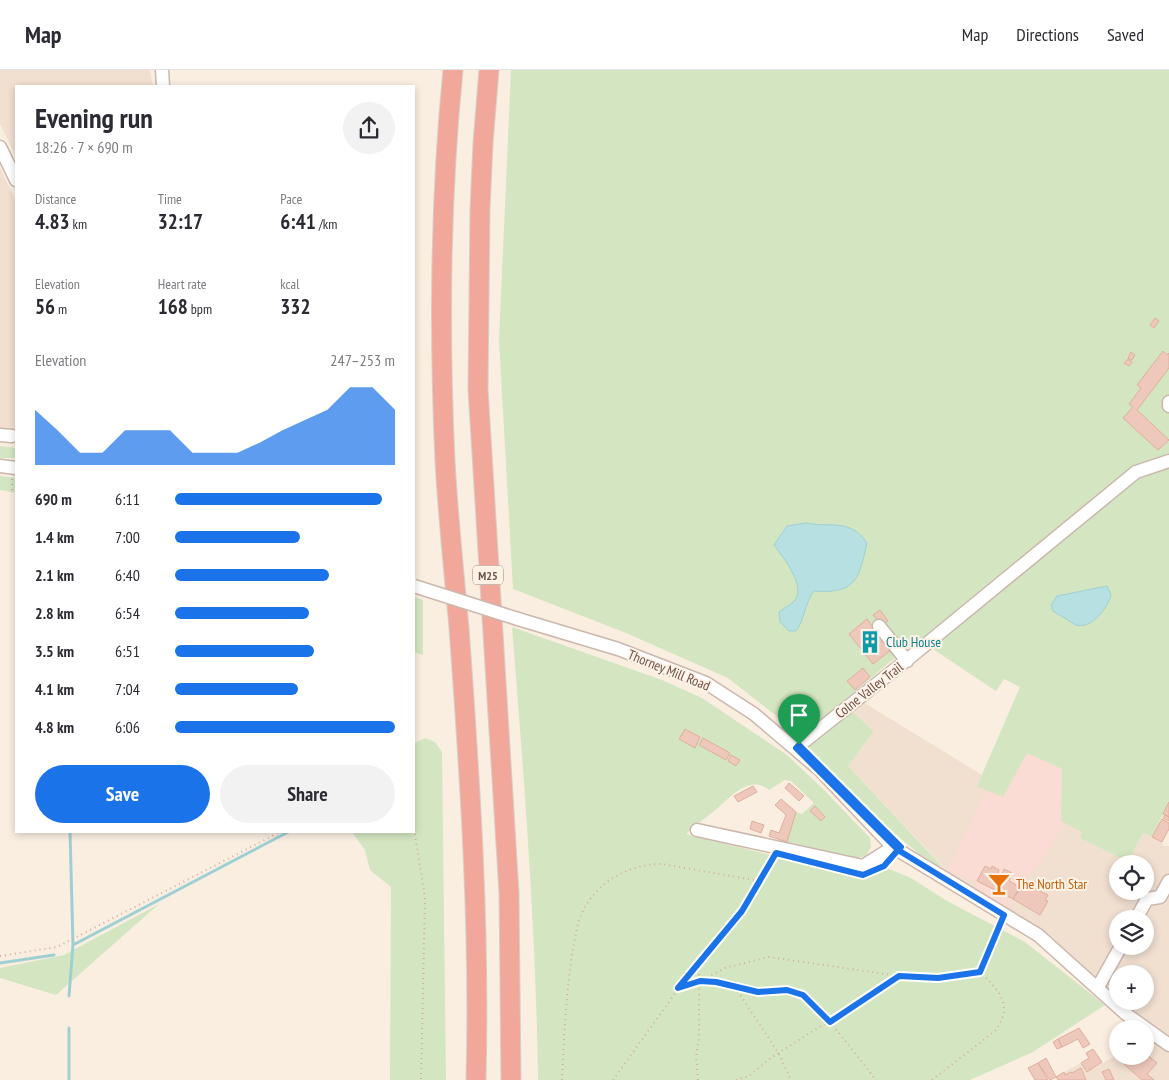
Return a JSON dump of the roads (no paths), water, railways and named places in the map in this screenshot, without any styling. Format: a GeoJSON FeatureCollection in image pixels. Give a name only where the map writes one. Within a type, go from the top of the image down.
{"type":"FeatureCollection","features":[{"type":"Feature","properties":{"kind":"highway","name":"M25"},"geometry":{"type":"LineString","coordinates":[[453,70],[444,188],[441,332],[446,462],[476,893],[478,965],[476,1080]]}},
{"type":"Feature","properties":{"kind":"highway","name":"M25"},"geometry":{"type":"LineString","coordinates":[[489,70],[482,143],[478,390],[509,893],[511,1080]]}},
{"type":"Feature","properties":{"kind":"street"},"geometry":{"type":"LineString","coordinates":[[162,70],[163,85]]}},
{"type":"Feature","properties":{"kind":"street"},"geometry":{"type":"LineString","coordinates":[[0,147],[15,178]]}},
{"type":"Feature","properties":{"kind":"street","name":"Colne Valley Trail"},"geometry":{"type":"LineString","coordinates":[[798,747],[1136,472],[1169,461]]}},
{"type":"Feature","properties":{"kind":"street","name":"Thorney Mill Road"},"geometry":{"type":"LineString","coordinates":[[415,586],[618,649],[706,683],[754,714],[798,747],[893,847],[1038,936],[1126,1014],[1169,1045]]}},
{"type":"Feature","properties":{"kind":"street"},"geometry":{"type":"LineString","coordinates":[[879,626],[907,660]]}},
{"type":"Feature","properties":{"kind":"street"},"geometry":{"type":"LineString","coordinates":[[697,830],[863,866],[893,847]]}},
{"type":"Feature","properties":{"kind":"street"},"geometry":{"type":"LineString","coordinates":[[1154,896],[1160,897],[1169,881]]}},
{"type":"Feature","properties":{"kind":"street"},"geometry":{"type":"LineString","coordinates":[[1098,988],[1116,955]]}},
{"type":"Feature","properties":{"kind":"water"},"geometry":{"type":"Polygon","coordinates":[[[806,523],[847,527],[861,535],[867,543],[858,575],[853,582],[839,590],[814,591],[796,631],[789,631],[780,622],[779,612],[795,600],[798,594],[798,587],[792,572],[774,545],[787,526],[806,523]]]}},
{"type":"Feature","properties":{"kind":"water"},"geometry":{"type":"Polygon","coordinates":[[[1107,586],[1111,595],[1106,606],[1098,617],[1088,624],[1076,625],[1053,611],[1051,605],[1057,596],[1107,586]]]}},
{"type":"Feature","properties":{"kind":"waterway"},"geometry":{"type":"LineString","coordinates":[[69,996],[73,945],[70,833]]}},
{"type":"Feature","properties":{"kind":"waterway"},"geometry":{"type":"LineString","coordinates":[[73,945],[286,833]]}},
{"type":"Feature","properties":{"kind":"waterway"},"geometry":{"type":"LineString","coordinates":[[0,963],[54,955]]}},
{"type":"Feature","properties":{"kind":"waterway"},"geometry":{"type":"LineString","coordinates":[[69,1028],[69,1080]]}},
{"type":"Feature","properties":{"kind":"place","name":"Club House"},"geometry":{"type":"Point","coordinates":[870,642]}},
{"type":"Feature","properties":{"kind":"place","name":"The North Star"},"geometry":{"type":"Point","coordinates":[999,884]}}]}
